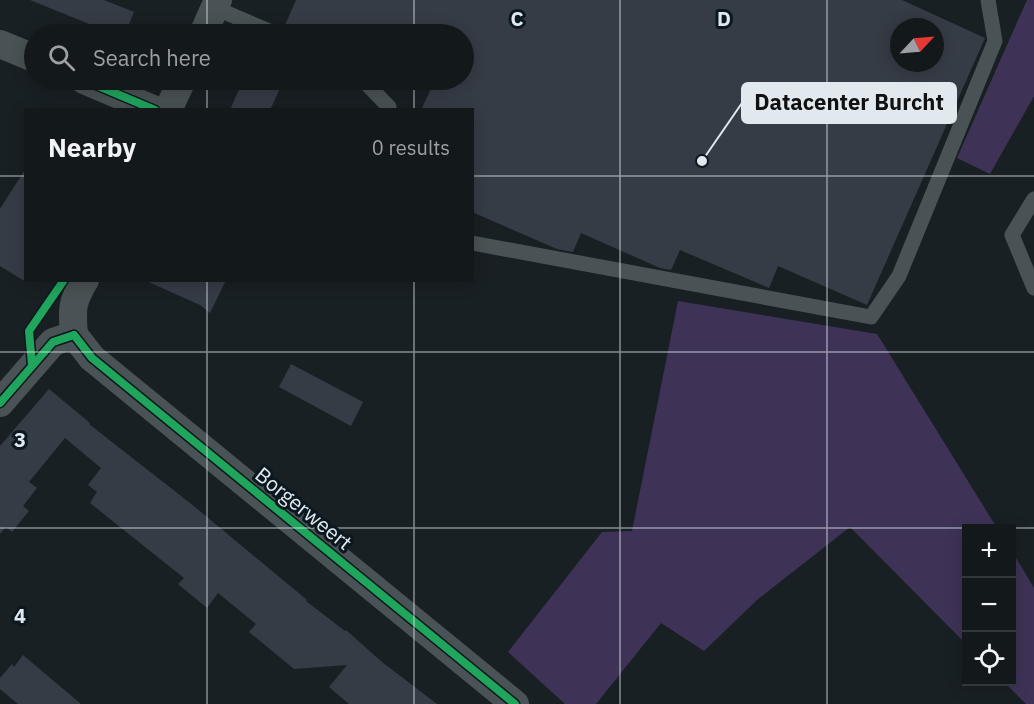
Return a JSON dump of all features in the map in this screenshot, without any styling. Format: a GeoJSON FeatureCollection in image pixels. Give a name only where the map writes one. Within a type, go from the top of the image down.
{"type":"FeatureCollection","features":[{"type":"Feature","properties":{"kind":"street"},"geometry":{"type":"LineString","coordinates":[[207,24],[216,4]]}},
{"type":"Feature","properties":{"kind":"street"},"geometry":{"type":"LineString","coordinates":[[0,44],[24,54]]}},
{"type":"Feature","properties":{"kind":"street"},"geometry":{"type":"LineString","coordinates":[[107,90],[149,108]]}},
{"type":"Feature","properties":{"kind":"street"},"geometry":{"type":"LineString","coordinates":[[169,108],[177,90]]}},
{"type":"Feature","properties":{"kind":"street"},"geometry":{"type":"LineString","coordinates":[[0,403],[53,342],[74,335],[72,309],[84,282]]}},
{"type":"Feature","properties":{"kind":"street","name":"Borgerweert"},"geometry":{"type":"LineString","coordinates":[[74,335],[92,358],[515,704]]}},
{"type":"Feature","properties":{"kind":"lane"},"geometry":{"type":"LineString","coordinates":[[474,243],[871,317],[898,276],[995,41],[988,0]]}},
{"type":"Feature","properties":{"kind":"lane"},"geometry":{"type":"LineString","coordinates":[[216,4],[256,24]]}},
{"type":"Feature","properties":{"kind":"lane"},"geometry":{"type":"LineString","coordinates":[[373,90],[389,108]]}},
{"type":"Feature","properties":{"kind":"lane"},"geometry":{"type":"LineString","coordinates":[[1034,199],[1012,236],[1034,288]]}},
{"type":"Feature","properties":{"kind":"shaded area"},"geometry":{"type":"Polygon","coordinates":[[[1027,0],[1034,0],[1034,96],[990,174],[957,158],[1027,0]]]}},
{"type":"Feature","properties":{"kind":"shaded area"},"geometry":{"type":"Polygon","coordinates":[[[678,301],[877,334],[995,524],[962,524],[962,640],[850,527],[757,600],[704,651],[661,623],[596,704],[565,704],[508,652],[602,532],[632,531],[678,301]]]}},
{"type":"Feature","properties":{"kind":"shaded area"},"geometry":{"type":"Polygon","coordinates":[[[1016,558],[1034,588],[1034,704],[1026,704],[1008,686],[1016,686],[1016,558]]]}},
{"type":"Feature","properties":{"kind":"building"},"geometry":{"type":"Polygon","coordinates":[[[30,0],[104,0],[134,12],[129,24],[89,24],[30,0]]]}},
{"type":"Feature","properties":{"kind":"building"},"geometry":{"type":"Polygon","coordinates":[[[296,0],[902,0],[941,18],[890,18],[890,72],[944,72],[944,19],[985,38],[867,305],[778,266],[769,288],[680,250],[671,270],[660,268],[581,233],[573,252],[557,249],[474,213],[474,108],[422,108],[430,90],[474,90],[474,24],[285,24],[296,0]]]}},
{"type":"Feature","properties":{"kind":"building"},"geometry":{"type":"Polygon","coordinates":[[[239,90],[279,90],[271,108],[231,108],[239,90]]]}},
{"type":"Feature","properties":{"kind":"building"},"geometry":{"type":"Polygon","coordinates":[[[24,171],[24,281],[0,266],[0,209],[24,171]]]}},
{"type":"Feature","properties":{"kind":"building"},"geometry":{"type":"Polygon","coordinates":[[[148,282],[225,282],[210,313],[200,305],[148,282]]]}},
{"type":"Feature","properties":{"kind":"building"},"geometry":{"type":"Polygon","coordinates":[[[291,364],[363,402],[351,426],[279,387],[291,364]]]}},
{"type":"Feature","properties":{"kind":"building"},"geometry":{"type":"Polygon","coordinates":[[[49,389],[89,424],[195,507],[306,601],[346,630],[382,662],[437,704],[349,704],[329,687],[347,665],[294,669],[249,632],[256,624],[218,593],[207,608],[178,584],[184,578],[90,503],[97,492],[88,485],[101,468],[65,438],[29,482],[37,488],[23,506],[29,511],[12,532],[6,527],[0,534],[0,446],[49,389]]]}},
{"type":"Feature","properties":{"kind":"building"},"geometry":{"type":"Polygon","coordinates":[[[23,655],[81,704],[18,704],[0,689],[0,678],[12,664],[14,667],[23,655]]]}},
{"type":"Feature","properties":{"kind":"cycle path"},"geometry":{"type":"LineString","coordinates":[[108,90],[150,108]]}},
{"type":"Feature","properties":{"kind":"cycle path"},"geometry":{"type":"LineString","coordinates":[[32,365],[29,331],[63,282]]}},
{"type":"Feature","properties":{"kind":"cycle path"},"geometry":{"type":"LineString","coordinates":[[74,335],[92,358],[515,704]]}},
{"type":"Feature","properties":{"kind":"cycle path"},"geometry":{"type":"LineString","coordinates":[[0,403],[53,342],[74,335]]}},
{"type":"Feature","properties":{"kind":"place","name":"Datacenter Burcht"},"geometry":{"type":"Point","coordinates":[702,161]}}]}
